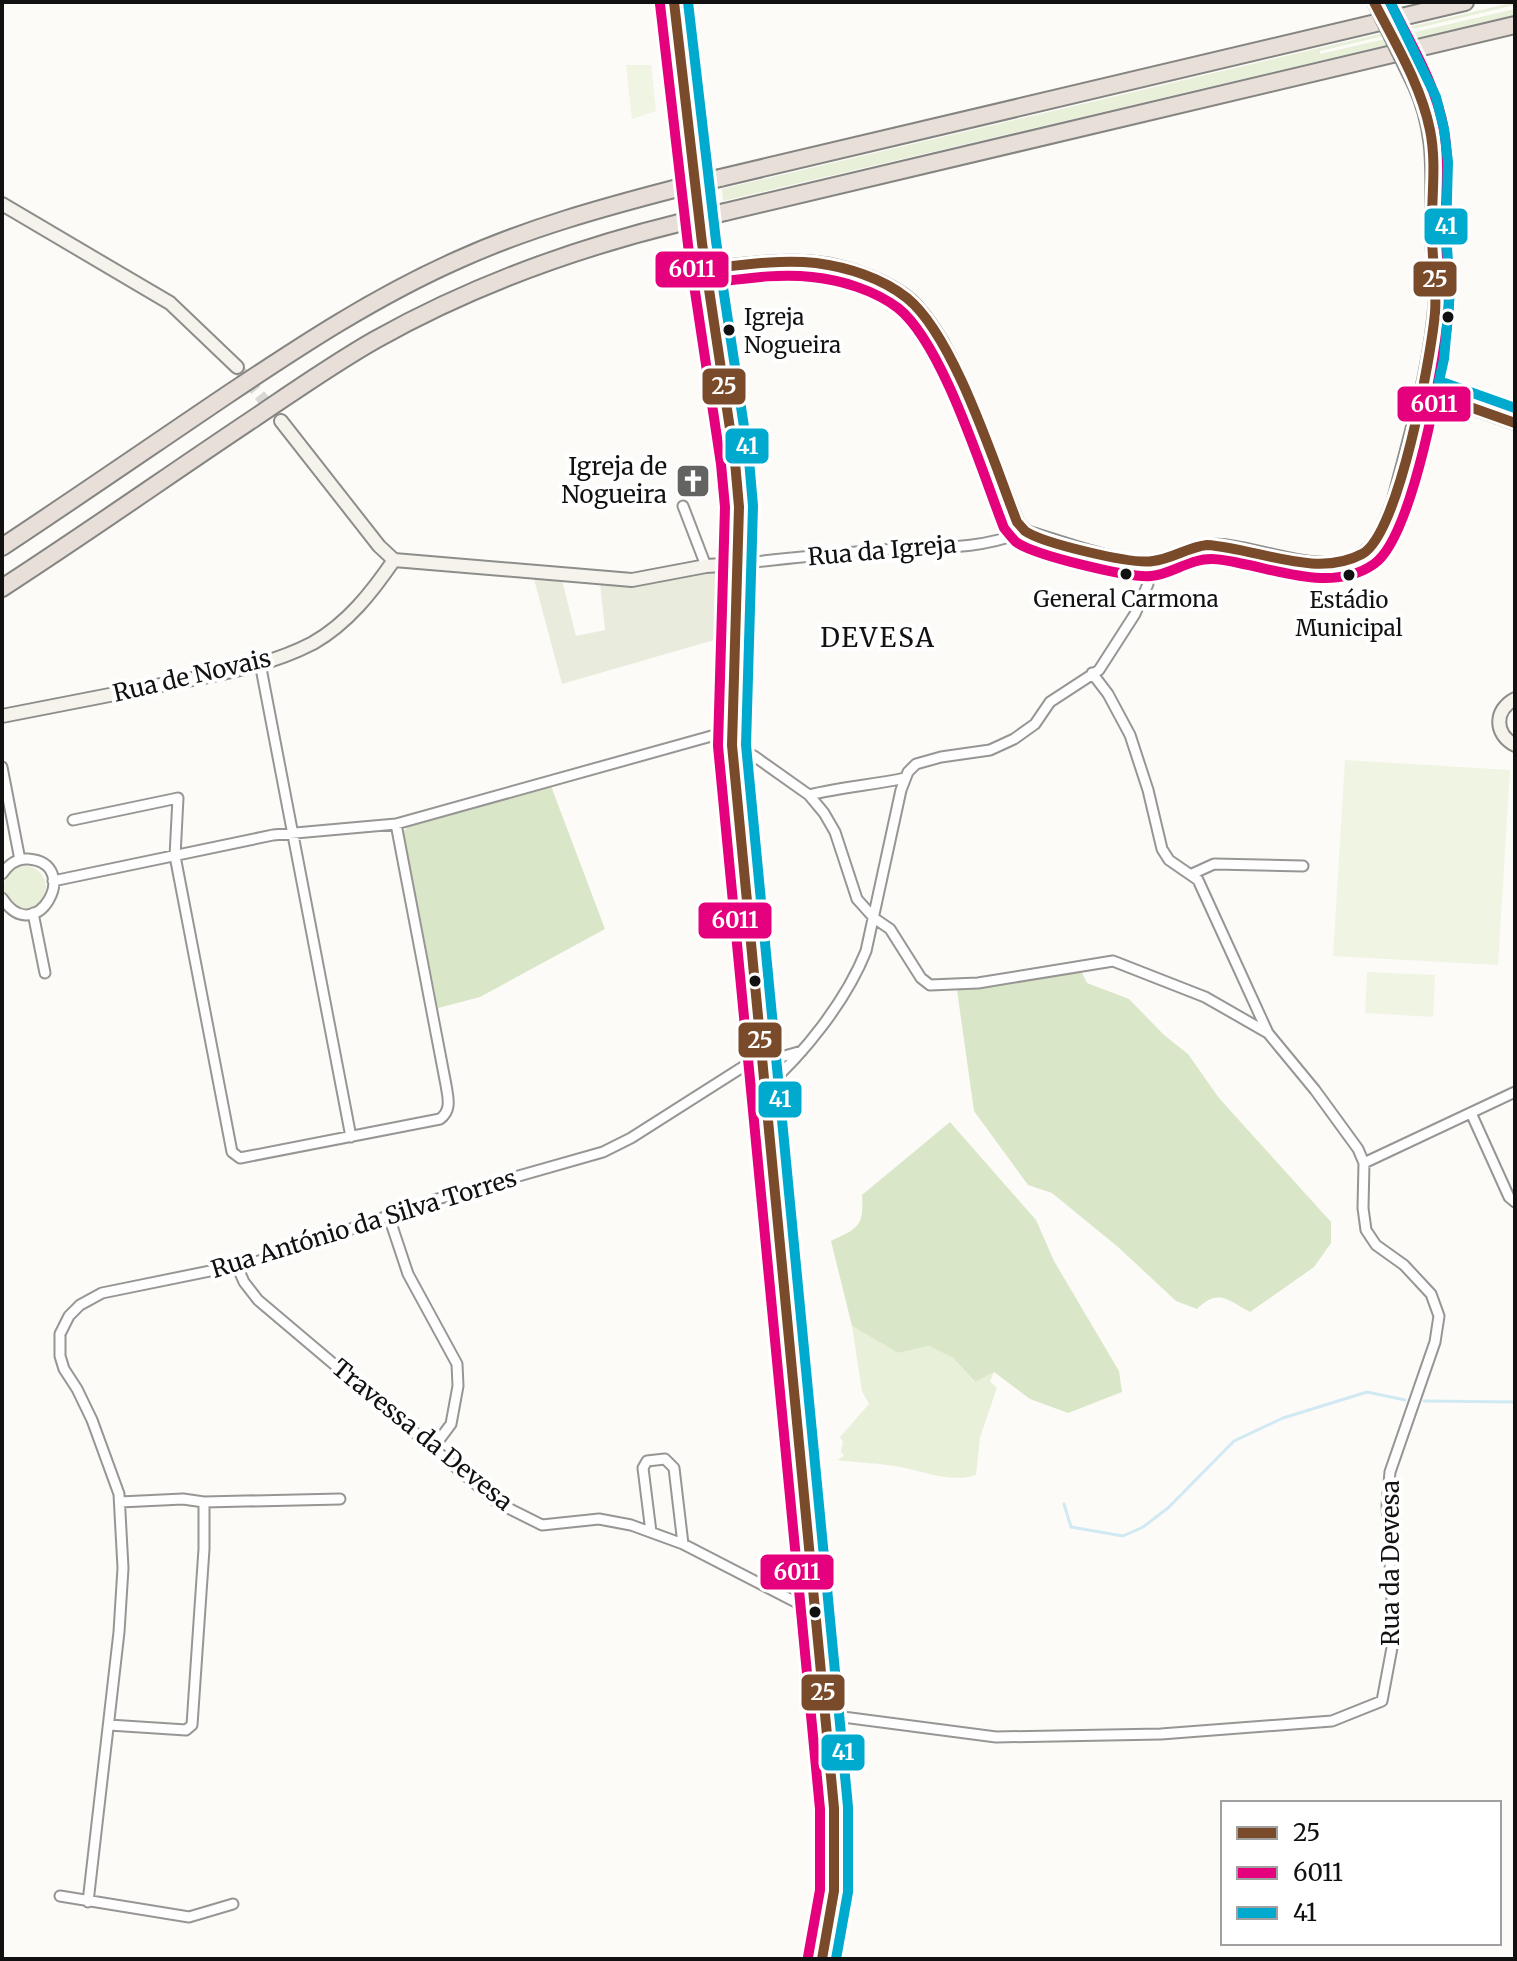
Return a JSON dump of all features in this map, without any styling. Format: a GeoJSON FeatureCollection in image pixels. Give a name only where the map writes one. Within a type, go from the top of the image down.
{"type":"FeatureCollection","features":[{"type":"Feature","properties":{"kind":"highway"},"geometry":{"type":"LineString","coordinates":[[2,547],[288,354],[395,290],[524,233],[597,209],[674,189],[1465,2]]}},
{"type":"Feature","properties":{"kind":"highway"},"geometry":{"type":"LineString","coordinates":[[2,588],[315,377],[393,330],[476,289],[525,269],[607,241],[679,223],[1515,25]]}},
{"type":"Feature","properties":{"kind":"street"},"geometry":{"type":"LineString","coordinates":[[674,2],[739,507],[732,745],[834,1808],[835,1865],[831,1917],[822,1959]]}},
{"type":"Feature","properties":{"kind":"street"},"geometry":{"type":"LineString","coordinates":[[706,269],[815,262],[855,271],[914,304],[937,334],[955,367],[1017,522],[1025,531],[1116,558],[1150,562],[1205,545],[1237,547],[1321,563],[1346,561],[1368,551],[1378,539],[1394,500],[1430,358],[1436,292],[1432,232],[1434,163],[1430,131],[1423,103],[1374,2]]}},
{"type":"Feature","properties":{"kind":"street"},"geometry":{"type":"LineString","coordinates":[[2,204],[170,303],[237,367]]}},
{"type":"Feature","properties":{"kind":"street"},"geometry":{"type":"LineString","coordinates":[[1422,390],[1515,423]]}},
{"type":"Feature","properties":{"kind":"street"},"geometry":{"type":"LineString","coordinates":[[281,421],[379,546],[394,560],[632,580],[706,566],[738,564]]}},
{"type":"Feature","properties":{"kind":"street"},"geometry":{"type":"LineString","coordinates":[[683,506],[706,566]]}},
{"type":"Feature","properties":{"kind":"street","name":"Rua da Igreja"},"geometry":{"type":"LineString","coordinates":[[738,564],[880,550],[950,547],[1007,538],[1025,531]]}},
{"type":"Feature","properties":{"kind":"street","name":"Rua de Novais"},"geometry":{"type":"LineString","coordinates":[[2,716],[238,670],[314,642],[368,598],[394,560]]}},
{"type":"Feature","properties":{"kind":"street"},"geometry":{"type":"LineString","coordinates":[[764,1089],[802,1051],[858,969],[866,951],[908,772],[916,764],[928,760],[990,750],[1014,739],[1035,724],[1050,702],[1099,670],[1135,614],[1148,584],[1150,562]]}},
{"type":"Feature","properties":{"kind":"street"},"geometry":{"type":"LineString","coordinates":[[260,663],[351,1137]]}},
{"type":"Feature","properties":{"kind":"street"},"geometry":{"type":"LineString","coordinates":[[1092,673],[1108,694],[1130,735],[1148,790],[1162,849],[1169,860],[1192,874],[1207,897],[1268,1033],[1315,1090],[1358,1149],[1364,1163],[1515,1092]]}},
{"type":"Feature","properties":{"kind":"street"},"geometry":{"type":"LineString","coordinates":[[1515,699],[1503,708],[1498,722],[1503,736],[1515,745]]}},
{"type":"Feature","properties":{"kind":"street"},"geometry":{"type":"LineString","coordinates":[[53,881],[292,833],[396,824],[733,730]]}},
{"type":"Feature","properties":{"kind":"street"},"geometry":{"type":"LineString","coordinates":[[732,745],[754,756],[809,795],[824,813],[835,832],[857,899],[874,918],[890,929],[921,978],[930,985],[978,983],[1113,961],[1205,997],[1268,1033]]}},
{"type":"Feature","properties":{"kind":"street"},"geometry":{"type":"LineString","coordinates":[[2,767],[20,860]]}},
{"type":"Feature","properties":{"kind":"street"},"geometry":{"type":"LineString","coordinates":[[809,795],[844,786],[864,787],[905,778]]}},
{"type":"Feature","properties":{"kind":"street"},"geometry":{"type":"LineString","coordinates":[[73,820],[178,798],[175,856],[232,1152],[240,1158],[440,1119],[446,1114],[448,1105],[396,824]]}},
{"type":"Feature","properties":{"kind":"street"},"geometry":{"type":"LineString","coordinates":[[2,874],[20,860],[40,862],[50,872],[53,881],[51,900],[40,911],[16,912],[2,898]]}},
{"type":"Feature","properties":{"kind":"street"},"geometry":{"type":"LineString","coordinates":[[1192,874],[1214,864],[1303,866]]}},
{"type":"Feature","properties":{"kind":"street"},"geometry":{"type":"LineString","coordinates":[[33,913],[45,973]]}},
{"type":"Feature","properties":{"kind":"street"},"geometry":{"type":"LineString","coordinates":[[760,1056],[781,1057],[802,1051]]}},
{"type":"Feature","properties":{"kind":"street","name":"Rua António da Silva Torres"},"geometry":{"type":"LineString","coordinates":[[88,1902],[109,1725],[123,1568],[120,1502],[96,1432],[60,1356],[60,1334],[69,1316],[80,1305],[102,1293],[237,1266],[292,1251],[471,1189],[603,1152],[631,1138],[760,1056]]}},
{"type":"Feature","properties":{"kind":"street"},"geometry":{"type":"LineString","coordinates":[[1471,1113],[1509,1197],[1515,1202]]}},
{"type":"Feature","properties":{"kind":"street","name":"Rua da Devesa"},"geometry":{"type":"LineString","coordinates":[[826,1719],[843,1717],[996,1737],[1161,1734],[1332,1721],[1382,1701],[1394,1637],[1387,1505],[1390,1472],[1435,1342],[1439,1316],[1431,1294],[1404,1265],[1376,1245],[1366,1230],[1364,1163]]}},
{"type":"Feature","properties":{"kind":"street"},"geometry":{"type":"LineString","coordinates":[[389,1217],[408,1274],[457,1364],[458,1386],[451,1424],[433,1448]]}},
{"type":"Feature","properties":{"kind":"street","name":"Travessa da Devesa"},"geometry":{"type":"LineString","coordinates":[[237,1266],[244,1282],[258,1300],[498,1503],[542,1525],[599,1519],[631,1525],[683,1544],[815,1612]]}},
{"type":"Feature","properties":{"kind":"street"},"geometry":{"type":"LineString","coordinates":[[651,1532],[643,1468],[647,1461],[665,1459],[674,1468],[683,1544]]}},
{"type":"Feature","properties":{"kind":"street"},"geometry":{"type":"LineString","coordinates":[[120,1502],[340,1499]]}},
{"type":"Feature","properties":{"kind":"street"},"geometry":{"type":"LineString","coordinates":[[109,1725],[186,1730],[192,1725],[204,1549],[204,1502]]}},
{"type":"Feature","properties":{"kind":"street"},"geometry":{"type":"LineString","coordinates":[[60,1896],[189,1917],[233,1904]]}},
{"type":"Feature","properties":{"kind":"green space"},"geometry":{"type":"Polygon","coordinates":[[[1515,2],[1515,5],[1320,51],[1320,54],[1515,9],[1515,15],[723,201],[722,189],[1515,2]]]}},
{"type":"Feature","properties":{"kind":"green space"},"geometry":{"type":"Polygon","coordinates":[[[626,65],[651,65],[656,111],[632,119],[626,65]]]}},
{"type":"Feature","properties":{"kind":"green space"},"geometry":{"type":"Polygon","coordinates":[[[715,571],[728,636],[562,684],[534,579],[562,580],[576,636],[605,630],[600,583],[715,571]]]}},
{"type":"Feature","properties":{"kind":"green space"},"geometry":{"type":"Polygon","coordinates":[[[1345,760],[1510,770],[1498,965],[1333,956],[1345,760]]]}},
{"type":"Feature","properties":{"kind":"green space"},"geometry":{"type":"Polygon","coordinates":[[[551,786],[605,929],[480,997],[438,1008],[403,832],[409,826],[551,786]]]}},
{"type":"Feature","properties":{"kind":"green space"},"geometry":{"type":"Polygon","coordinates":[[[25,866],[40,872],[46,887],[40,902],[25,908],[10,902],[4,887],[10,872],[25,866]]]}},
{"type":"Feature","properties":{"kind":"green space"},"geometry":{"type":"Polygon","coordinates":[[[1081,971],[1087,983],[1129,999],[1164,1035],[1188,1054],[1219,1098],[1331,1222],[1331,1243],[1314,1267],[1250,1312],[1223,1298],[1211,1299],[1197,1309],[1176,1301],[1118,1247],[1052,1193],[1028,1185],[974,1111],[957,990],[1081,971]]]}},
{"type":"Feature","properties":{"kind":"green space"},"geometry":{"type":"Polygon","coordinates":[[[1367,972],[1435,975],[1433,1017],[1365,1013],[1367,972]]]}},
{"type":"Feature","properties":{"kind":"green space"},"geometry":{"type":"Polygon","coordinates":[[[950,1122],[1036,1220],[1054,1261],[1119,1371],[1122,1392],[1068,1413],[1030,1399],[994,1372],[975,1382],[953,1358],[929,1346],[898,1353],[852,1326],[831,1241],[858,1225],[862,1195],[950,1122]]]}},
{"type":"Feature","properties":{"kind":"green space"},"geometry":{"type":"Polygon","coordinates":[[[852,1326],[898,1353],[929,1346],[953,1358],[974,1382],[994,1372],[990,1381],[997,1388],[980,1437],[976,1475],[948,1477],[893,1466],[837,1460],[844,1456],[840,1437],[869,1404],[862,1391],[852,1326]]]}},
{"type":"Feature","properties":{"kind":"waterway"},"geometry":{"type":"LineString","coordinates":[[1064,1504],[1071,1527],[1123,1536],[1143,1527],[1168,1508],[1234,1441],[1283,1418],[1367,1392],[1405,1400]]}},
{"type":"Feature","properties":{"kind":"waterway"},"geometry":{"type":"LineString","coordinates":[[1424,1401],[1515,1402]]}},
{"type":"Feature","properties":{"kind":"tunnel"},"geometry":{"type":"LineString","coordinates":[[237,367],[275,414]]}},
{"type":"Feature","properties":{"kind":"transit line","name":"25"},"geometry":{"type":"LineString","coordinates":[[674,2],[702,243],[739,507],[732,745],[834,1808],[834,1891],[822,1959]]}},
{"type":"Feature","properties":{"kind":"transit line","name":"41"},"geometry":{"type":"LineString","coordinates":[[688,2],[716,241],[753,506],[746,745],[848,1807],[848,1892],[836,1959]]}},
{"type":"Feature","properties":{"kind":"transit line","name":"25"},"geometry":{"type":"LineString","coordinates":[[706,269],[775,262],[816,263],[864,274],[907,298],[941,341],[971,402],[1017,522],[1035,536],[1088,552],[1142,561],[1160,560],[1207,545],[1306,563],[1344,561],[1362,554],[1376,540],[1400,481],[1420,403],[1435,303],[1430,130],[1414,81],[1374,2]]}},
{"type":"Feature","properties":{"kind":"transit line","name":"6011"},"geometry":{"type":"LineString","coordinates":[[708,283],[773,276],[812,277],[857,287],[898,308],[915,325],[946,379],[1004,528],[1016,542],[1026,547],[1082,565],[1139,576],[1157,575],[1212,559],[1307,577],[1342,577],[1358,572],[1374,564],[1388,548],[1413,487],[1433,410],[1449,306],[1444,130],[1429,80],[1390,2]]}},
{"type":"Feature","properties":{"kind":"transit line","name":"41"},"geometry":{"type":"LineString","coordinates":[[1390,2],[1436,97],[1444,129],[1448,162],[1446,232],[1450,292],[1439,381],[1515,408]]}},
{"type":"Feature","properties":{"kind":"transit line","name":"6011"},"geometry":{"type":"LineString","coordinates":[[660,4],[688,245],[725,507],[718,746],[820,1809],[820,1890],[808,1957]]}},
{"type":"Feature","properties":{"kind":"transit line","name":"25"},"geometry":{"type":"LineString","coordinates":[[1422,390],[1515,423]]}},
{"type":"Feature","properties":{"kind":"place","name":"Igreja Nogueira"},"geometry":{"type":"Point","coordinates":[729,330]}},
{"type":"Feature","properties":{"kind":"place","name":"Igreja de Nogueira"},"geometry":{"type":"Point","coordinates":[693,481]}},
{"type":"Feature","properties":{"kind":"place","name":"General Carmona"},"geometry":{"type":"Point","coordinates":[1126,574]}},
{"type":"Feature","properties":{"kind":"place","name":"Estádio Municipal"},"geometry":{"type":"Point","coordinates":[1349,575]}},
{"type":"Feature","properties":{"kind":"district","name":"DEVESA"},"geometry":{"type":"Point","coordinates":[878,638]}}]}
